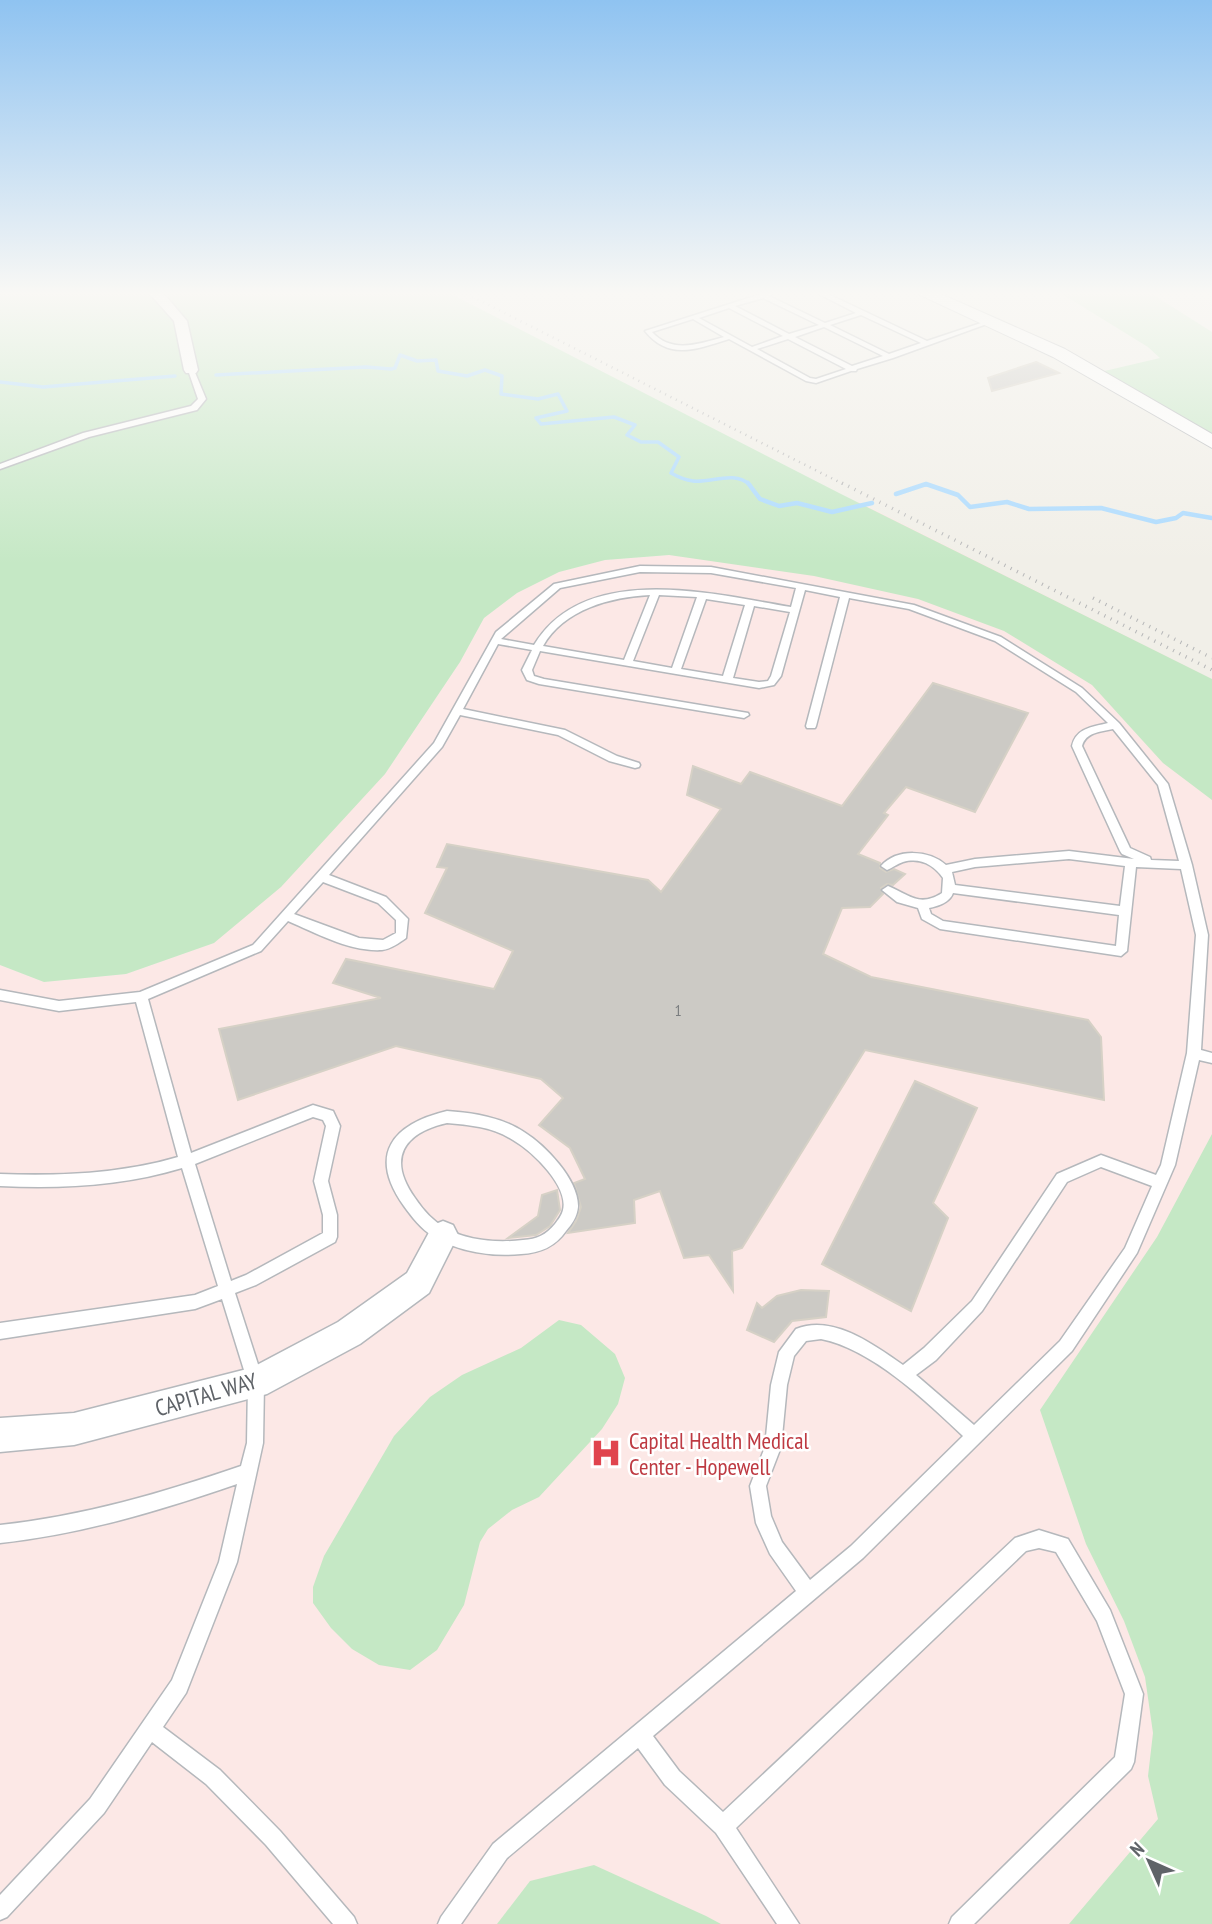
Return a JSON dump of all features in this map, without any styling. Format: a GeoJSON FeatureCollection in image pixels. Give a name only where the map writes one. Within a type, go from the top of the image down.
{"type":"FeatureCollection","features":[{"type":"Feature","properties":{"kind":"street"},"geometry":{"type":"LineString","coordinates":[[1112,384],[1212,442]]}},
{"type":"Feature","properties":{"kind":"street","name":"CAPITAL WAY"},"geometry":{"type":"LineString","coordinates":[[0,1435],[74,1429],[256,1383],[349,1333],[418,1283],[443,1235]]}},
{"type":"Feature","properties":{"kind":"lane"},"geometry":{"type":"LineString","coordinates":[[0,467],[86,435],[194,408],[202,399],[196,384]]}},
{"type":"Feature","properties":{"kind":"lane"},"geometry":{"type":"LineString","coordinates":[[0,995],[59,1006],[141,997],[257,948],[438,745],[499,634],[557,586],[640,569],[711,570],[911,607],[998,639],[1079,690],[1115,725],[1163,784],[1202,935],[1194,1053],[1168,1165],[1130,1253],[1066,1346],[857,1552],[500,1851],[448,1924]]}},
{"type":"Feature","properties":{"kind":"lane"},"geometry":{"type":"LineString","coordinates":[[495,641],[759,685],[771,683],[776,676],[801,588]]}},
{"type":"Feature","properties":{"kind":"lane"},"geometry":{"type":"LineString","coordinates":[[744,715],[530,678],[527,670],[544,637],[579,608],[618,594],[656,592],[794,610]]}},
{"type":"Feature","properties":{"kind":"lane"},"geometry":{"type":"LineString","coordinates":[[626,663],[656,592]]}},
{"type":"Feature","properties":{"kind":"lane"},"geometry":{"type":"LineString","coordinates":[[811,726],[845,595]]}},
{"type":"Feature","properties":{"kind":"lane"},"geometry":{"type":"LineString","coordinates":[[676,671],[702,597]]}},
{"type":"Feature","properties":{"kind":"lane"},"geometry":{"type":"LineString","coordinates":[[727,680],[750,604]]}},
{"type":"Feature","properties":{"kind":"lane"},"geometry":{"type":"LineString","coordinates":[[457,711],[561,732],[575,737],[603,756],[635,765]]}},
{"type":"Feature","properties":{"kind":"lane"},"geometry":{"type":"LineString","coordinates":[[1115,725],[1088,731],[1079,738],[1077,746],[1126,852],[1151,863]]}},
{"type":"Feature","properties":{"kind":"lane"},"geometry":{"type":"LineString","coordinates":[[943,870],[975,863],[1069,855],[1131,863],[1186,865]]}},
{"type":"Feature","properties":{"kind":"lane"},"geometry":{"type":"LineString","coordinates":[[887,866],[896,859],[916,857],[936,863],[951,882],[947,895],[941,900],[922,903],[900,899],[888,890]]}},
{"type":"Feature","properties":{"kind":"lane"},"geometry":{"type":"LineString","coordinates":[[922,903],[926,916],[940,925],[1121,951],[1131,863]]}},
{"type":"Feature","properties":{"kind":"lane"},"geometry":{"type":"LineString","coordinates":[[287,915],[333,934],[362,942],[385,945],[402,935],[402,919],[382,900],[322,877]]}},
{"type":"Feature","properties":{"kind":"lane"},"geometry":{"type":"LineString","coordinates":[[949,888],[1125,911]]}},
{"type":"Feature","properties":{"kind":"lane"},"geometry":{"type":"LineString","coordinates":[[0,1910],[97,1806],[179,1686],[228,1563],[255,1443],[256,1383],[186,1159],[141,997]]}},
{"type":"Feature","properties":{"kind":"lane"},"geometry":{"type":"LineString","coordinates":[[1194,1053],[1212,1058]]}},
{"type":"Feature","properties":{"kind":"lane"},"geometry":{"type":"LineString","coordinates":[[0,1180],[38,1182],[151,1170],[313,1111],[328,1115],[333,1126],[321,1181],[330,1215],[330,1237],[226,1291],[195,1302],[0,1331]]}},
{"type":"Feature","properties":{"kind":"lane"},"geometry":{"type":"LineString","coordinates":[[471,1118],[497,1124],[522,1136],[554,1167],[570,1195],[570,1215],[550,1240],[521,1248],[478,1246],[443,1235],[421,1216],[400,1192],[392,1168],[393,1150],[408,1132],[429,1120],[471,1118]]}},
{"type":"Feature","properties":{"kind":"lane"},"geometry":{"type":"LineString","coordinates":[[903,1375],[930,1354],[977,1306],[1062,1178],[1101,1161],[1160,1183]]}},
{"type":"Feature","properties":{"kind":"lane"},"geometry":{"type":"LineString","coordinates":[[808,1593],[776,1548],[762,1517],[758,1486],[773,1447],[779,1385],[787,1352],[802,1334],[823,1332],[849,1342],[903,1375],[941,1403],[974,1436]]}},
{"type":"Feature","properties":{"kind":"lane"},"geometry":{"type":"LineString","coordinates":[[0,1534],[32,1532],[138,1510],[248,1472]]}},
{"type":"Feature","properties":{"kind":"lane"},"geometry":{"type":"LineString","coordinates":[[723,1826],[1021,1544],[1039,1539],[1062,1545],[1104,1616],[1134,1694],[1124,1762],[959,1924]]}},
{"type":"Feature","properties":{"kind":"lane"},"geometry":{"type":"LineString","coordinates":[[150,1728],[213,1777],[273,1839],[346,1924]]}},
{"type":"Feature","properties":{"kind":"lane"},"geometry":{"type":"LineString","coordinates":[[639,1733],[672,1778],[723,1826],[789,1924]]}},
{"type":"Feature","properties":{"kind":"shaded area","name":"Capital Health Medical Center - Hopewell"},"geometry":{"type":"Polygon","coordinates":[[[859,502],[1212,679],[1212,1924],[0,1924],[0,965],[44,982],[126,974],[214,943],[385,774],[460,662],[484,618],[517,593],[559,572],[605,560],[669,555],[859,502]]]}},
{"type":"Feature","properties":{"kind":"green space"},"geometry":{"type":"Polygon","coordinates":[[[0,384],[626,384],[1212,679],[1212,800],[1163,763],[1092,685],[1004,631],[918,599],[814,576],[669,555],[605,560],[559,572],[517,593],[484,618],[460,662],[385,774],[281,887],[214,943],[126,974],[44,982],[0,965],[0,384]]]}},
{"type":"Feature","properties":{"kind":"green space"},"geometry":{"type":"Polygon","coordinates":[[[1115,384],[1212,384],[1212,440],[1115,384]]]}},
{"type":"Feature","properties":{"kind":"green space"},"geometry":{"type":"Polygon","coordinates":[[[1212,1134],[1212,1924],[1069,1924],[1158,1819],[1148,1776],[1153,1733],[1145,1677],[1124,1621],[1086,1544],[1040,1410],[1157,1237],[1212,1134]]]}},
{"type":"Feature","properties":{"kind":"green space"},"geometry":{"type":"Polygon","coordinates":[[[559,1320],[581,1325],[615,1354],[625,1378],[618,1404],[602,1429],[539,1497],[512,1510],[488,1529],[480,1542],[464,1605],[437,1650],[410,1670],[379,1665],[352,1649],[331,1628],[313,1603],[313,1587],[324,1556],[394,1436],[430,1397],[462,1375],[521,1348],[559,1320]]]}},
{"type":"Feature","properties":{"kind":"green space"},"geometry":{"type":"Polygon","coordinates":[[[594,1865],[721,1924],[497,1924],[530,1881],[594,1865]]]}},
{"type":"Feature","properties":{"kind":"building"},"geometry":{"type":"Polygon","coordinates":[[[990,384],[1019,384],[992,391],[990,384]]]}},
{"type":"Feature","properties":{"kind":"building"},"geometry":{"type":"Polygon","coordinates":[[[933,683],[1028,713],[975,812],[906,787],[884,813],[888,815],[858,854],[880,863],[880,868],[886,872],[894,869],[905,874],[893,885],[887,884],[881,888],[883,894],[870,907],[842,908],[823,954],[871,977],[1088,1020],[1101,1037],[1104,1100],[865,1050],[742,1248],[732,1251],[733,1291],[709,1255],[684,1258],[660,1191],[634,1200],[635,1223],[568,1233],[581,1207],[574,1183],[585,1179],[570,1148],[539,1125],[563,1098],[541,1079],[396,1046],[238,1100],[219,1029],[381,998],[333,983],[346,959],[494,989],[513,951],[425,913],[447,868],[437,867],[447,844],[648,880],[661,892],[721,809],[687,795],[693,766],[741,784],[750,772],[842,806],[933,683]]]}},
{"type":"Feature","properties":{"kind":"building"},"geometry":{"type":"Polygon","coordinates":[[[915,1081],[977,1108],[933,1203],[948,1218],[911,1311],[822,1264],[915,1081]]]}},
{"type":"Feature","properties":{"kind":"building"},"geometry":{"type":"Polygon","coordinates":[[[557,1190],[560,1210],[550,1226],[536,1235],[508,1238],[538,1216],[542,1195],[557,1190]]]}},
{"type":"Feature","properties":{"kind":"building"},"geometry":{"type":"Polygon","coordinates":[[[801,1290],[829,1291],[826,1317],[792,1321],[774,1342],[747,1330],[757,1303],[762,1308],[777,1296],[801,1290]]]}},
{"type":"Feature","properties":{"kind":"waterway"},"geometry":{"type":"LineString","coordinates":[[15,384],[43,387],[82,384]]}},
{"type":"Feature","properties":{"kind":"waterway"},"geometry":{"type":"LineString","coordinates":[[502,384],[501,394],[538,399],[558,394],[567,411],[536,418],[541,424],[614,417],[635,425],[627,435],[641,442],[658,442],[679,457],[671,473],[676,476],[693,481],[737,478],[749,484]]}},
{"type":"Feature","properties":{"kind":"waterway"},"geometry":{"type":"LineString","coordinates":[[749,484],[760,499],[779,506],[797,503],[832,512],[872,503]]}},
{"type":"Feature","properties":{"kind":"waterway"},"geometry":{"type":"LineString","coordinates":[[896,494],[923,485]]}},
{"type":"Feature","properties":{"kind":"waterway"},"geometry":{"type":"LineString","coordinates":[[923,485],[928,485]]}},
{"type":"Feature","properties":{"kind":"waterway"},"geometry":{"type":"LineString","coordinates":[[923,485],[958,495],[970,507],[1007,502],[1029,509],[1101,508],[1156,522],[1176,518],[1183,513],[1212,518]]}},
{"type":"Feature","properties":{"kind":"railway"},"geometry":{"type":"LineString","coordinates":[[645,384],[845,485]]}},
{"type":"Feature","properties":{"kind":"railway"},"geometry":{"type":"LineString","coordinates":[[842,483],[1212,670]]}},
{"type":"Feature","properties":{"kind":"railway"},"geometry":{"type":"LineString","coordinates":[[1093,598],[1212,658]]}},
{"type":"Feature","properties":{"kind":"place","name":"Capital Health Medical Center - Hopewell"},"geometry":{"type":"Point","coordinates":[606,1453]}}]}
